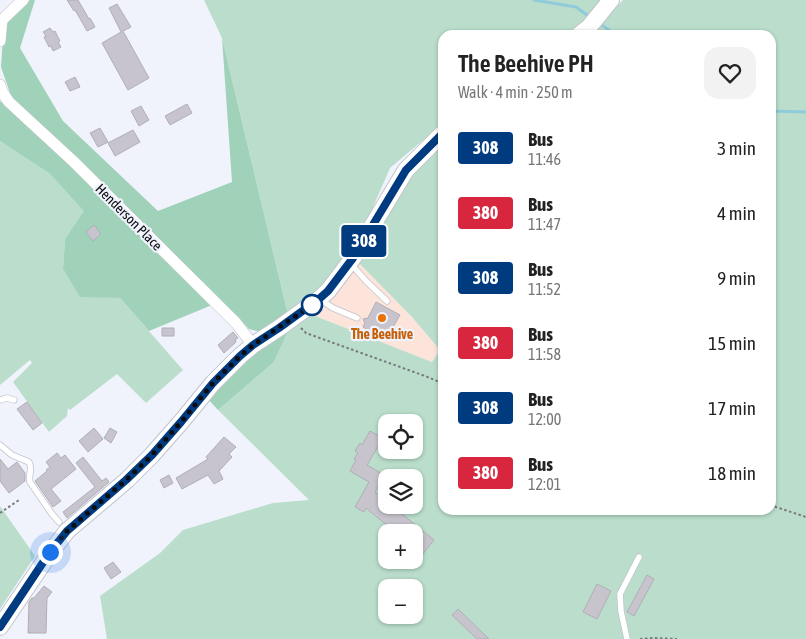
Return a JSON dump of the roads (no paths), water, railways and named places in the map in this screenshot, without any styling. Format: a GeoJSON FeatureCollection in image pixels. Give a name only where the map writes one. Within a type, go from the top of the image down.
{"type":"FeatureCollection","features":[{"type":"Feature","properties":{"kind":"street"},"geometry":{"type":"LineString","coordinates":[[0,41],[1,16],[23,0]]}},
{"type":"Feature","properties":{"kind":"street"},"geometry":{"type":"LineString","coordinates":[[585,30],[611,0]]}},
{"type":"Feature","properties":{"kind":"street","name":"Henderson Place"},"geometry":{"type":"LineString","coordinates":[[1,88],[10,102],[81,169],[236,323],[253,345]]}},
{"type":"Feature","properties":{"kind":"street"},"geometry":{"type":"LineString","coordinates":[[0,627],[50,552],[67,531],[152,455],[213,383],[240,356],[328,291],[350,262],[406,170],[438,138]]}},
{"type":"Feature","properties":{"kind":"lane"},"geometry":{"type":"LineString","coordinates":[[350,262],[387,301]]}},
{"type":"Feature","properties":{"kind":"lane"},"geometry":{"type":"LineString","coordinates":[[319,299],[333,308],[357,318]]}},
{"type":"Feature","properties":{"kind":"lane"},"geometry":{"type":"LineString","coordinates":[[0,400],[8,398],[14,400]]}},
{"type":"Feature","properties":{"kind":"lane"},"geometry":{"type":"LineString","coordinates":[[0,445],[12,455],[29,462],[31,467],[30,482],[59,522]]}},
{"type":"Feature","properties":{"kind":"lane"},"geometry":{"type":"LineString","coordinates":[[627,639],[621,611],[620,594],[639,557]]}},
{"type":"Feature","properties":{"kind":"waterway"},"geometry":{"type":"LineString","coordinates":[[534,0],[576,7],[591,18]]}},
{"type":"Feature","properties":{"kind":"waterway"},"geometry":{"type":"LineString","coordinates":[[599,23],[609,30]]}},
{"type":"Feature","properties":{"kind":"waterway"},"geometry":{"type":"LineString","coordinates":[[776,111],[806,112]]}},
{"type":"Feature","properties":{"kind":"place","name":"The Beehive"},"geometry":{"type":"Point","coordinates":[382,318]}}]}
